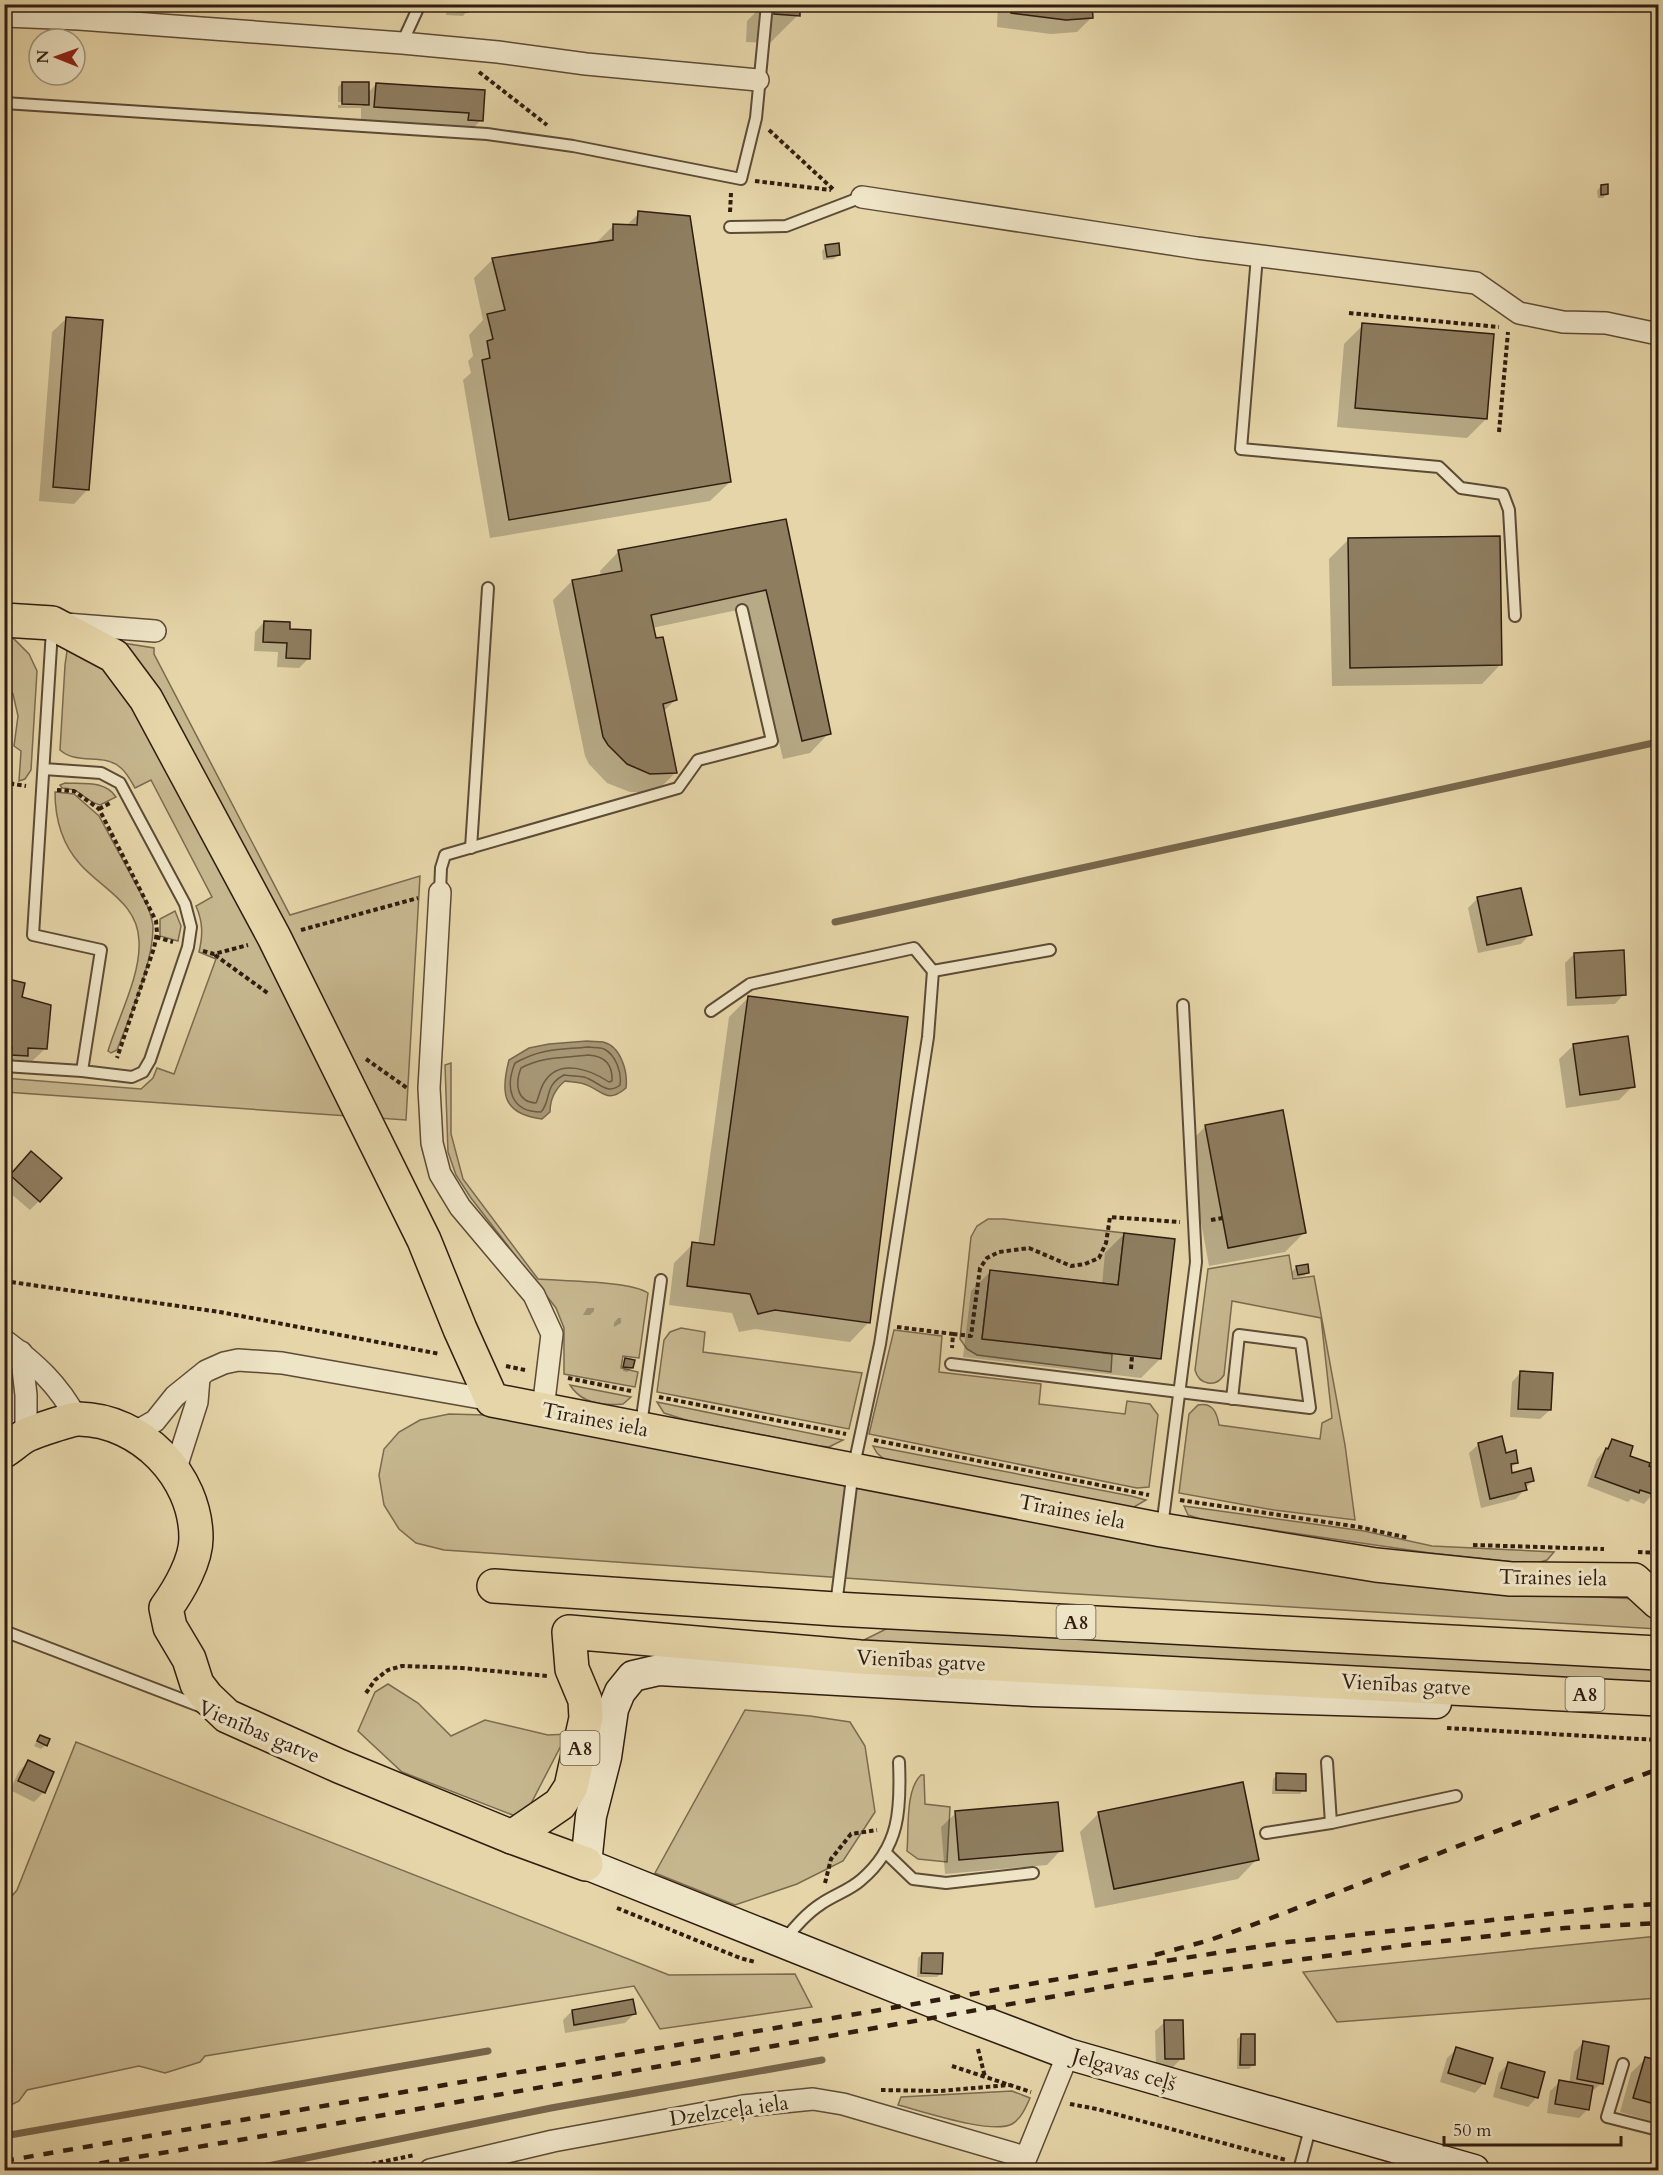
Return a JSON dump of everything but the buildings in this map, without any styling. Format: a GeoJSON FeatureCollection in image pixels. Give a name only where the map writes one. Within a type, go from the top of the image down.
{"type":"FeatureCollection","features":[{"type":"Feature","properties":{"kind":"highway"},"geometry":{"type":"LineString","coordinates":[[4,620],[52,623],[114,656],[146,699],[269,927],[424,1240],[492,1400]]}},
{"type":"Feature","properties":{"kind":"highway","name":"Tīraines iela"},"geometry":{"type":"LineString","coordinates":[[492,1400],[1162,1530],[1376,1565],[1510,1579],[1640,1571]]}},
{"type":"Feature","properties":{"kind":"highway"},"geometry":{"type":"LineString","coordinates":[[15,1443],[78,1419],[103,1423],[132,1434],[156,1450],[175,1471],[191,1506],[196,1539],[190,1565],[180,1588],[166,1608],[168,1618],[170,1627],[189,1659],[197,1684],[207,1697],[228,1716]]}},
{"type":"Feature","properties":{"kind":"highway"},"geometry":{"type":"LineString","coordinates":[[1640,1571],[1659,1602]]}},
{"type":"Feature","properties":{"kind":"highway","name":"A8"},"geometry":{"type":"LineString","coordinates":[[494,1586],[835,1609],[1658,1653]]}},
{"type":"Feature","properties":{"kind":"highway","name":"Vienības gatve"},"geometry":{"type":"LineString","coordinates":[[512,1837],[560,1804],[571,1788],[586,1718],[585,1700],[572,1669],[569,1632],[860,1657],[1659,1699]]}},
{"type":"Feature","properties":{"kind":"highway","name":"Vienības gatve"},"geometry":{"type":"LineString","coordinates":[[228,1716],[339,1766],[512,1837],[586,1864]]}},
{"type":"Feature","properties":{"kind":"main road","name":"Vienības gatve"},"geometry":{"type":"LineString","coordinates":[[783,1942],[586,1864],[591,1816],[606,1757],[613,1709],[620,1692],[633,1676],[659,1670],[1033,1691],[1461,1704],[1511,1690]]}},
{"type":"Feature","properties":{"kind":"main road","name":"Jelgavas ceļš"},"geometry":{"type":"LineString","coordinates":[[783,1942],[1068,2054],[1474,2170]]}},
{"type":"Feature","properties":{"kind":"street"},"geometry":{"type":"LineString","coordinates":[[4,16],[80,12],[498,52],[586,64],[758,80]]}},
{"type":"Feature","properties":{"kind":"street"},"geometry":{"type":"LineString","coordinates":[[862,196],[1257,256],[1476,283],[1519,314],[1563,322],[1606,323],[1659,334]]}},
{"type":"Feature","properties":{"kind":"street"},"geometry":{"type":"LineString","coordinates":[[52,623],[155,631]]}},
{"type":"Feature","properties":{"kind":"street"},"geometry":{"type":"LineString","coordinates":[[440,892],[428,1104],[432,1143],[440,1174],[460,1207],[534,1295],[552,1334],[543,1409]]}},
{"type":"Feature","properties":{"kind":"street"},"geometry":{"type":"LineString","coordinates":[[13,1346],[45,1372],[69,1403],[78,1419]]}},
{"type":"Feature","properties":{"kind":"street"},"geometry":{"type":"LineString","coordinates":[[13,1346],[26,1395],[15,1443]]}},
{"type":"Feature","properties":{"kind":"street"},"geometry":{"type":"LineString","coordinates":[[132,1434],[155,1421],[175,1396],[199,1378],[224,1363],[238,1360],[282,1363],[492,1400]]}},
{"type":"Feature","properties":{"kind":"street"},"geometry":{"type":"LineString","coordinates":[[175,1471],[197,1402],[199,1378]]}},
{"type":"Feature","properties":{"kind":"street"},"geometry":{"type":"LineString","coordinates":[[1023,2164],[1068,2054]]}},
{"type":"Feature","properties":{"kind":"street","name":"Dzelzceļa iela"},"geometry":{"type":"LineString","coordinates":[[430,2170],[564,2139],[743,2106],[813,2099],[843,2104],[1023,2164]]}},
{"type":"Feature","properties":{"kind":"lane"},"geometry":{"type":"LineString","coordinates":[[402,43],[420,4]]}},
{"type":"Feature","properties":{"kind":"lane"},"geometry":{"type":"LineString","coordinates":[[4,102],[476,133],[573,146],[741,179],[756,118],[766,4]]}},
{"type":"Feature","properties":{"kind":"lane"},"geometry":{"type":"LineString","coordinates":[[730,227],[786,226],[862,196]]}},
{"type":"Feature","properties":{"kind":"lane"},"geometry":{"type":"LineString","coordinates":[[1257,256],[1242,449],[1439,467],[1461,488],[1503,495],[1509,510],[1515,616]]}},
{"type":"Feature","properties":{"kind":"lane"},"geometry":{"type":"LineString","coordinates":[[471,848],[488,588]]}},
{"type":"Feature","properties":{"kind":"lane"},"geometry":{"type":"LineString","coordinates":[[440,892],[441,868],[445,855],[678,788],[698,760],[772,741],[742,610]]}},
{"type":"Feature","properties":{"kind":"lane"},"geometry":{"type":"LineString","coordinates":[[52,623],[33,935],[101,950],[82,1071]]}},
{"type":"Feature","properties":{"kind":"lane"},"geometry":{"type":"LineString","coordinates":[[4,1066],[132,1077],[143,1072],[150,1060],[188,947],[191,927],[184,904],[120,783],[101,773],[44,769]]}},
{"type":"Feature","properties":{"kind":"lane"},"geometry":{"type":"LineString","coordinates":[[711,1011],[750,984],[914,948],[933,971],[927,1037],[883,1326],[858,1437],[835,1609]]}},
{"type":"Feature","properties":{"kind":"lane"},"geometry":{"type":"LineString","coordinates":[[933,971],[1050,950]]}},
{"type":"Feature","properties":{"kind":"lane"},"geometry":{"type":"LineString","coordinates":[[1162,1530],[1196,1262],[1183,1005]]}},
{"type":"Feature","properties":{"kind":"lane"},"geometry":{"type":"LineString","coordinates":[[641,1428],[661,1280]]}},
{"type":"Feature","properties":{"kind":"lane"},"geometry":{"type":"LineString","coordinates":[[951,1364],[1179,1393],[1310,1408],[1301,1343],[1239,1335],[1232,1399]]}},
{"type":"Feature","properties":{"kind":"lane","name":"Vienības gatve"},"geometry":{"type":"LineString","coordinates":[[4,1631],[228,1716]]}},
{"type":"Feature","properties":{"kind":"lane"},"geometry":{"type":"LineString","coordinates":[[783,1942],[797,1924],[821,1904],[861,1881],[885,1852],[896,1826],[900,1803],[899,1762]]}},
{"type":"Feature","properties":{"kind":"lane"},"geometry":{"type":"LineString","coordinates":[[1327,1762],[1331,1823]]}},
{"type":"Feature","properties":{"kind":"lane"},"geometry":{"type":"LineString","coordinates":[[1266,1833],[1331,1823],[1456,1796]]}},
{"type":"Feature","properties":{"kind":"lane"},"geometry":{"type":"LineString","coordinates":[[885,1852],[913,1879],[946,1883],[1033,1873]]}},
{"type":"Feature","properties":{"kind":"lane"},"geometry":{"type":"LineString","coordinates":[[1623,2064],[1607,2117],[1659,2130]]}},
{"type":"Feature","properties":{"kind":"lane"},"geometry":{"type":"LineString","coordinates":[[1300,2167],[1311,2125]]}},
{"type":"Feature","properties":{"kind":"path"},"geometry":{"type":"LineString","coordinates":[[447,47],[573,146]]}},
{"type":"Feature","properties":{"kind":"path"},"geometry":{"type":"LineString","coordinates":[[730,227],[729,195],[741,179],[834,190],[756,118]]}},
{"type":"Feature","properties":{"kind":"path"},"geometry":{"type":"LineString","coordinates":[[1349,313],[1508,328],[1517,331]]}},
{"type":"Feature","properties":{"kind":"path"},"geometry":{"type":"LineString","coordinates":[[1499,432],[1508,328]]}},
{"type":"Feature","properties":{"kind":"path"},"geometry":{"type":"LineString","coordinates":[[4,778],[13,784],[74,791],[99,809],[156,921],[157,933],[154,948],[111,1076]]}},
{"type":"Feature","properties":{"kind":"path"},"geometry":{"type":"LineString","coordinates":[[214,954],[269,994]]}},
{"type":"Feature","properties":{"kind":"path"},"geometry":{"type":"LineString","coordinates":[[364,1058],[428,1104]]}},
{"type":"Feature","properties":{"kind":"path"},"geometry":{"type":"LineString","coordinates":[[883,1326],[971,1336],[980,1268],[987,1257],[999,1252],[1029,1248],[1071,1266],[1085,1264],[1099,1258],[1106,1243],[1110,1217],[1194,1222],[1222,1218]]}},
{"type":"Feature","properties":{"kind":"path"},"geometry":{"type":"LineString","coordinates":[[4,1281],[193,1307],[474,1360]]}},
{"type":"Feature","properties":{"kind":"path"},"geometry":{"type":"LineString","coordinates":[[951,1364],[953,1334]]}},
{"type":"Feature","properties":{"kind":"path"},"geometry":{"type":"LineString","coordinates":[[1129,1386],[1132,1356]]}},
{"type":"Feature","properties":{"kind":"path"},"geometry":{"type":"LineString","coordinates":[[521,1369],[1150,1495],[1359,1527],[1420,1539]]}},
{"type":"Feature","properties":{"kind":"path"},"geometry":{"type":"LineString","coordinates":[[1150,1495],[1151,1484]]}},
{"type":"Feature","properties":{"kind":"path"},"geometry":{"type":"LineString","coordinates":[[1463,1544],[1606,1549]]}},
{"type":"Feature","properties":{"kind":"path"},"geometry":{"type":"LineString","coordinates":[[1640,1571],[1659,1553]]}},
{"type":"Feature","properties":{"kind":"path"},"geometry":{"type":"LineString","coordinates":[[821,1904],[831,1859],[851,1834],[896,1826]]}},
{"type":"Feature","properties":{"kind":"path"},"geometry":{"type":"LineString","coordinates":[[952,2066],[1009,2085]]}},
{"type":"Feature","properties":{"kind":"path"},"geometry":{"type":"LineString","coordinates":[[1050,2098],[1098,2109],[1300,2167],[1328,2170]]}},
{"type":"Feature","properties":{"kind":"shaded area"},"geometry":{"type":"Polygon","coordinates":[[[4,635],[14,639],[29,654],[37,671],[31,770],[25,779],[19,781],[21,751],[14,746],[18,716],[13,694],[5,683],[4,635]]]}},
{"type":"Feature","properties":{"kind":"shaded area"},"geometry":{"type":"Polygon","coordinates":[[[92,638],[154,648],[154,654],[290,915],[420,876],[406,1120],[5,1092],[4,1078],[141,1089],[153,1078],[157,1068],[174,1074],[216,959],[199,952],[202,929],[196,906],[212,897],[151,780],[135,788],[125,772],[114,763],[99,759],[83,759],[67,755],[60,750],[67,651],[73,643],[92,638]]]}},
{"type":"Feature","properties":{"kind":"shaded area"},"geometry":{"type":"Polygon","coordinates":[[[65,783],[100,785],[116,797],[100,805],[75,790],[62,788],[60,785],[65,783]]]}},
{"type":"Feature","properties":{"kind":"shaded area"},"geometry":{"type":"Polygon","coordinates":[[[55,792],[74,794],[99,816],[149,909],[153,922],[149,957],[140,989],[117,1050],[111,1053],[108,1051],[133,982],[139,954],[137,928],[126,907],[80,864],[68,848],[58,821],[55,792]]]}},
{"type":"Feature","properties":{"kind":"shaded area"},"geometry":{"type":"Polygon","coordinates":[[[175,911],[181,926],[178,941],[160,936],[160,919],[175,911]]]}},
{"type":"Feature","properties":{"kind":"shaded area"},"geometry":{"type":"Polygon","coordinates":[[[451,1063],[451,1134],[463,1179],[538,1279],[612,1284],[640,1289],[648,1293],[639,1358],[623,1356],[621,1368],[638,1372],[635,1387],[564,1374],[564,1328],[556,1308],[471,1198],[456,1175],[448,1152],[445,1065],[451,1063]]]}},
{"type":"Feature","properties":{"kind":"shaded area"},"geometry":{"type":"Polygon","coordinates":[[[988,1219],[1124,1233],[1118,1285],[990,1271],[982,1338],[1112,1354],[1111,1372],[977,1355],[967,1349],[960,1339],[971,1237],[977,1226],[988,1219]]]}},
{"type":"Feature","properties":{"kind":"shaded area"},"geometry":{"type":"Polygon","coordinates":[[[1289,1255],[1293,1279],[1314,1276],[1345,1445],[1355,1520],[1274,1510],[1179,1493],[1189,1414],[1198,1405],[1211,1407],[1217,1416],[1219,1425],[1320,1439],[1322,1423],[1332,1418],[1321,1318],[1232,1301],[1224,1375],[1217,1382],[1208,1383],[1200,1379],[1195,1370],[1208,1269],[1289,1255]]]}},
{"type":"Feature","properties":{"kind":"shaded area"},"geometry":{"type":"Polygon","coordinates":[[[681,1328],[705,1332],[703,1352],[862,1373],[849,1429],[657,1392],[664,1340],[670,1332],[681,1328]]]}},
{"type":"Feature","properties":{"kind":"shaded area"},"geometry":{"type":"Polygon","coordinates":[[[894,1330],[942,1336],[939,1372],[1041,1384],[1039,1404],[1125,1414],[1127,1401],[1150,1404],[1158,1415],[1149,1487],[1137,1488],[869,1434],[894,1330]]]}},
{"type":"Feature","properties":{"kind":"shaded area"},"geometry":{"type":"Polygon","coordinates":[[[570,1385],[631,1397],[623,1404],[600,1404],[580,1396],[570,1385]]]}},
{"type":"Feature","properties":{"kind":"shaded area"},"geometry":{"type":"Polygon","coordinates":[[[657,1402],[843,1440],[829,1447],[820,1446],[689,1421],[664,1413],[657,1402]]]}},
{"type":"Feature","properties":{"kind":"shaded area"},"geometry":{"type":"Polygon","coordinates":[[[449,1414],[486,1415],[1104,1535],[1537,1594],[1658,1600],[1658,1629],[1060,1593],[444,1550],[416,1543],[399,1529],[384,1505],[379,1475],[384,1449],[399,1432],[420,1420],[449,1414]]]}},
{"type":"Feature","properties":{"kind":"shaded area"},"geometry":{"type":"Polygon","coordinates":[[[873,1446],[1146,1500],[1134,1507],[1125,1507],[885,1460],[873,1446]]]}},
{"type":"Feature","properties":{"kind":"shaded area"},"geometry":{"type":"Polygon","coordinates":[[[1184,1506],[1364,1531],[1432,1546],[1554,1552],[1547,1560],[1534,1564],[1430,1553],[1204,1520],[1188,1515],[1184,1506]]]}},
{"type":"Feature","properties":{"kind":"shaded area"},"geometry":{"type":"Polygon","coordinates":[[[890,1627],[1658,1667],[1658,1686],[862,1641],[890,1627]]]}},
{"type":"Feature","properties":{"kind":"shaded area"},"geometry":{"type":"Polygon","coordinates":[[[388,1684],[418,1703],[451,1736],[485,1720],[548,1735],[567,1734],[523,1819],[402,1772],[358,1731],[375,1692],[388,1684]]]}},
{"type":"Feature","properties":{"kind":"shaded area"},"geometry":{"type":"Polygon","coordinates":[[[745,1710],[850,1722],[865,1746],[875,1812],[843,1861],[797,1884],[735,1905],[655,1873],[745,1710]]]}},
{"type":"Feature","properties":{"kind":"shaded area"},"geometry":{"type":"Polygon","coordinates":[[[76,1742],[669,1975],[795,1974],[812,2007],[660,2029],[634,1986],[205,2056],[200,2062],[165,2073],[139,2066],[27,2090],[19,2101],[5,2108],[5,1904],[17,1890],[76,1742]]]}},
{"type":"Feature","properties":{"kind":"shaded area"},"geometry":{"type":"Polygon","coordinates":[[[921,1775],[924,1775],[925,1804],[950,1807],[947,1862],[918,1859],[907,1851],[910,1800],[912,1790],[921,1775]]]}},
{"type":"Feature","properties":{"kind":"shaded area"},"geometry":{"type":"Polygon","coordinates":[[[1658,1936],[1658,1998],[1337,2022],[1303,1972],[1658,1936]]]}},
{"type":"Feature","properties":{"kind":"shaded area"},"geometry":{"type":"Polygon","coordinates":[[[1012,2091],[1030,2098],[1018,2119],[1002,2127],[989,2127],[939,2117],[898,2105],[901,2097],[1012,2091]]]}},
{"type":"Feature","properties":{"kind":"water"},"geometry":{"type":"Polygon","coordinates":[[[587,1041],[609,1044],[619,1054],[626,1075],[626,1088],[609,1096],[584,1084],[565,1081],[554,1095],[550,1112],[542,1119],[519,1112],[512,1107],[505,1092],[509,1060],[529,1048],[587,1041]]]}},
{"type":"Feature","properties":{"kind":"waterway"},"geometry":{"type":"LineString","coordinates":[[835,922],[1658,742]]}},
{"type":"Feature","properties":{"kind":"waterway"},"geometry":{"type":"LineString","coordinates":[[4,2136],[488,2051]]}},
{"type":"Feature","properties":{"kind":"waterway"},"geometry":{"type":"LineString","coordinates":[[248,2170],[551,2108],[822,2060]]}},
{"type":"Feature","properties":{"kind":"railway"},"geometry":{"type":"LineString","coordinates":[[1155,1955],[1210,1940],[1266,1920],[1658,1769]]}},
{"type":"Feature","properties":{"kind":"railway"},"geometry":{"type":"LineString","coordinates":[[4,2161],[1152,1963],[1288,1942],[1658,1904]]}},
{"type":"Feature","properties":{"kind":"railway"},"geometry":{"type":"LineString","coordinates":[[60,2170],[305,2129],[1135,1982],[1407,1945],[1565,1928],[1658,1923]]}}]}
